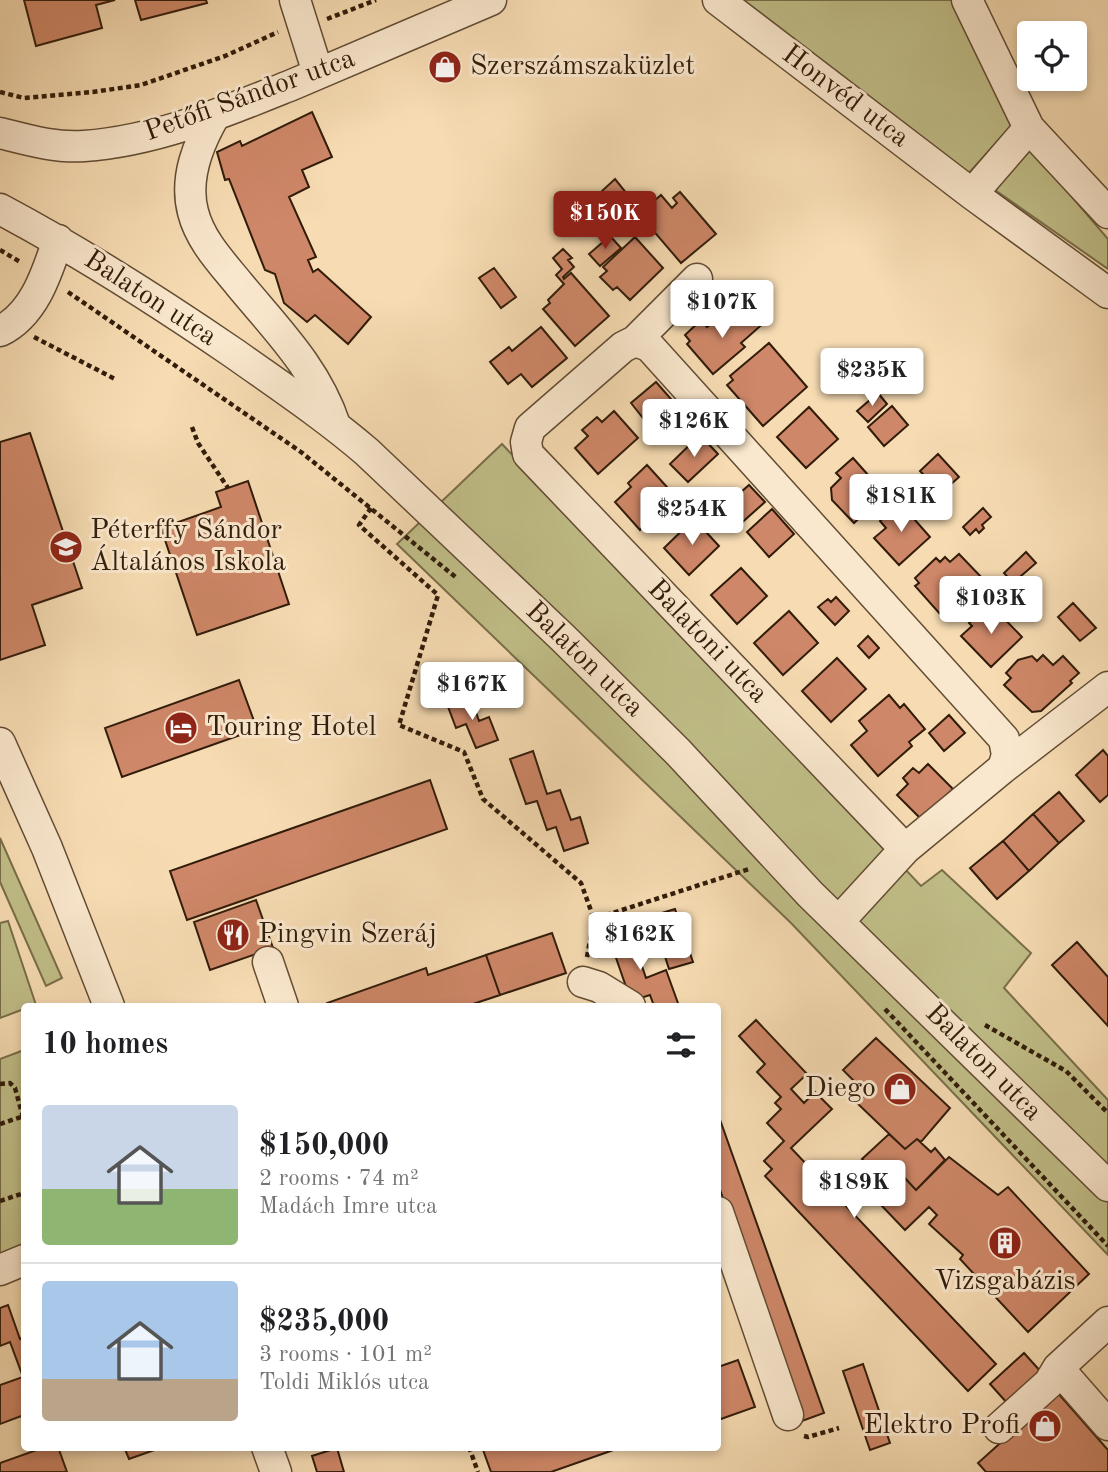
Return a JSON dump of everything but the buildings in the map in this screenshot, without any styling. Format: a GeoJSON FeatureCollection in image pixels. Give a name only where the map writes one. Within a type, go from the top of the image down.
{"type":"FeatureCollection","features":[{"type":"Feature","properties":{"kind":"street"},"geometry":{"type":"LineString","coordinates":[[295,0],[318,74]]}},
{"type":"Feature","properties":{"kind":"street","name":"Petőfi Sándor utca"},"geometry":{"type":"LineString","coordinates":[[0,133],[40,143],[83,146],[139,138],[215,115],[491,0]]}},
{"type":"Feature","properties":{"kind":"street","name":"Honvéd utca"},"geometry":{"type":"LineString","coordinates":[[718,0],[972,194],[1108,293]]}},
{"type":"Feature","properties":{"kind":"street"},"geometry":{"type":"LineString","coordinates":[[967,0],[1029,128],[1108,213]]}},
{"type":"Feature","properties":{"kind":"street"},"geometry":{"type":"LineString","coordinates":[[215,115],[194,158],[190,195],[198,227],[213,252],[317,382],[326,398],[335,425]]}},
{"type":"Feature","properties":{"kind":"street"},"geometry":{"type":"LineString","coordinates":[[972,194],[1029,128]]}},
{"type":"Feature","properties":{"kind":"street","name":"Balaton utca"},"geometry":{"type":"LineString","coordinates":[[0,209],[58,240],[176,314],[335,425],[367,452],[678,752],[810,894],[1108,1186]]}},
{"type":"Feature","properties":{"kind":"street"},"geometry":{"type":"LineString","coordinates":[[1,331],[23,315],[46,277],[58,240]]}},
{"type":"Feature","properties":{"kind":"street"},"geometry":{"type":"LineString","coordinates":[[697,279],[635,341],[649,346],[1004,739],[1007,755],[1003,768]]}},
{"type":"Feature","properties":{"kind":"street","name":"Balatoni utca"},"geometry":{"type":"LineString","coordinates":[[635,341],[623,347],[530,428],[526,442],[528,454],[905,849]]}},
{"type":"Feature","properties":{"kind":"street"},"geometry":{"type":"LineString","coordinates":[[839,921],[905,849],[1003,768],[1108,688]]}},
{"type":"Feature","properties":{"kind":"street"},"geometry":{"type":"LineString","coordinates":[[0,743],[47,848],[108,1003]]}},
{"type":"Feature","properties":{"kind":"street"},"geometry":{"type":"LineString","coordinates":[[268,962],[282,1003]]}},
{"type":"Feature","properties":{"kind":"street"},"geometry":{"type":"LineString","coordinates":[[583,982],[625,1003]]}},
{"type":"Feature","properties":{"kind":"street"},"geometry":{"type":"LineString","coordinates":[[721,1221],[788,1415]]}},
{"type":"Feature","properties":{"kind":"street"},"geometry":{"type":"LineString","coordinates":[[0,1270],[21,1261]]}},
{"type":"Feature","properties":{"kind":"street"},"geometry":{"type":"LineString","coordinates":[[999,1428],[1049,1383],[1058,1368],[1108,1322]]}},
{"type":"Feature","properties":{"kind":"street"},"geometry":{"type":"LineString","coordinates":[[1058,1368],[1108,1425]]}},
{"type":"Feature","properties":{"kind":"street"},"geometry":{"type":"LineString","coordinates":[[268,1451],[276,1472]]}},
{"type":"Feature","properties":{"kind":"path"},"geometry":{"type":"LineString","coordinates":[[0,92],[24,98],[141,85],[225,56],[284,29]]}},
{"type":"Feature","properties":{"kind":"path"},"geometry":{"type":"LineString","coordinates":[[0,250],[46,277],[301,452],[468,587]]}},
{"type":"Feature","properties":{"kind":"path"},"geometry":{"type":"LineString","coordinates":[[1,331],[25,332],[115,379]]}},
{"type":"Feature","properties":{"kind":"path"},"geometry":{"type":"LineString","coordinates":[[192,427],[198,443],[228,488]]}},
{"type":"Feature","properties":{"kind":"path"},"geometry":{"type":"LineString","coordinates":[[371,508],[359,525],[438,596],[399,724],[464,752],[483,799],[581,883],[594,919],[583,982]]}},
{"type":"Feature","properties":{"kind":"path"},"geometry":{"type":"LineString","coordinates":[[594,919],[753,868],[746,858]]}},
{"type":"Feature","properties":{"kind":"path"},"geometry":{"type":"LineString","coordinates":[[883,1006],[1108,1245]]}},
{"type":"Feature","properties":{"kind":"path"},"geometry":{"type":"LineString","coordinates":[[984,1024],[1066,1071],[1108,1113]]}},
{"type":"Feature","properties":{"kind":"path"},"geometry":{"type":"LineString","coordinates":[[0,1084],[10,1083],[15,1088],[21,1107]]}},
{"type":"Feature","properties":{"kind":"path"},"geometry":{"type":"LineString","coordinates":[[0,1124],[21,1117]]}},
{"type":"Feature","properties":{"kind":"path"},"geometry":{"type":"LineString","coordinates":[[0,1201],[21,1195]]}},
{"type":"Feature","properties":{"kind":"path"},"geometry":{"type":"LineString","coordinates":[[470,1451],[478,1472]]}},
{"type":"Feature","properties":{"kind":"shaded area"},"geometry":{"type":"Polygon","coordinates":[[[743,0],[959,0],[1016,121],[968,174],[743,0]]]}},
{"type":"Feature","properties":{"kind":"shaded area"},"geometry":{"type":"Polygon","coordinates":[[[1031,149],[1108,239],[1108,269],[995,190],[1031,149]]]}},
{"type":"Feature","properties":{"kind":"shaded area"},"geometry":{"type":"Polygon","coordinates":[[[502,444],[921,886],[942,870],[1031,953],[1004,988],[1108,1100],[1108,1255],[791,923],[397,544],[502,444]]]}},
{"type":"Feature","properties":{"kind":"shaded area"},"geometry":{"type":"Polygon","coordinates":[[[0,838],[62,978],[46,986],[0,882],[0,838]]]}},
{"type":"Feature","properties":{"kind":"shaded area"},"geometry":{"type":"Polygon","coordinates":[[[8,921],[35,1003],[21,1003],[21,1010],[0,1018],[0,923],[8,921]]]}},
{"type":"Feature","properties":{"kind":"shaded area"},"geometry":{"type":"Polygon","coordinates":[[[21,1051],[21,1247],[0,1255],[0,1059],[21,1051]]]}},
{"type":"Feature","properties":{"kind":"place","name":"Szerszámszaküzlet"},"geometry":{"type":"Point","coordinates":[445,67]}},
{"type":"Feature","properties":{"kind":"place","name":"Péterffy Sándor Általános Iskola"},"geometry":{"type":"Point","coordinates":[66,547]}},
{"type":"Feature","properties":{"kind":"place","name":"Touring Hotel"},"geometry":{"type":"Point","coordinates":[181,728]}},
{"type":"Feature","properties":{"kind":"place","name":"Pingvin Szeráj"},"geometry":{"type":"Point","coordinates":[233,935]}},
{"type":"Feature","properties":{"kind":"place","name":"Diego"},"geometry":{"type":"Point","coordinates":[900,1089]}},
{"type":"Feature","properties":{"kind":"place","name":"Vizsgabázis"},"geometry":{"type":"Point","coordinates":[1005,1243]}},
{"type":"Feature","properties":{"kind":"place","name":"Elektro Profi"},"geometry":{"type":"Point","coordinates":[1045,1426]}}]}
